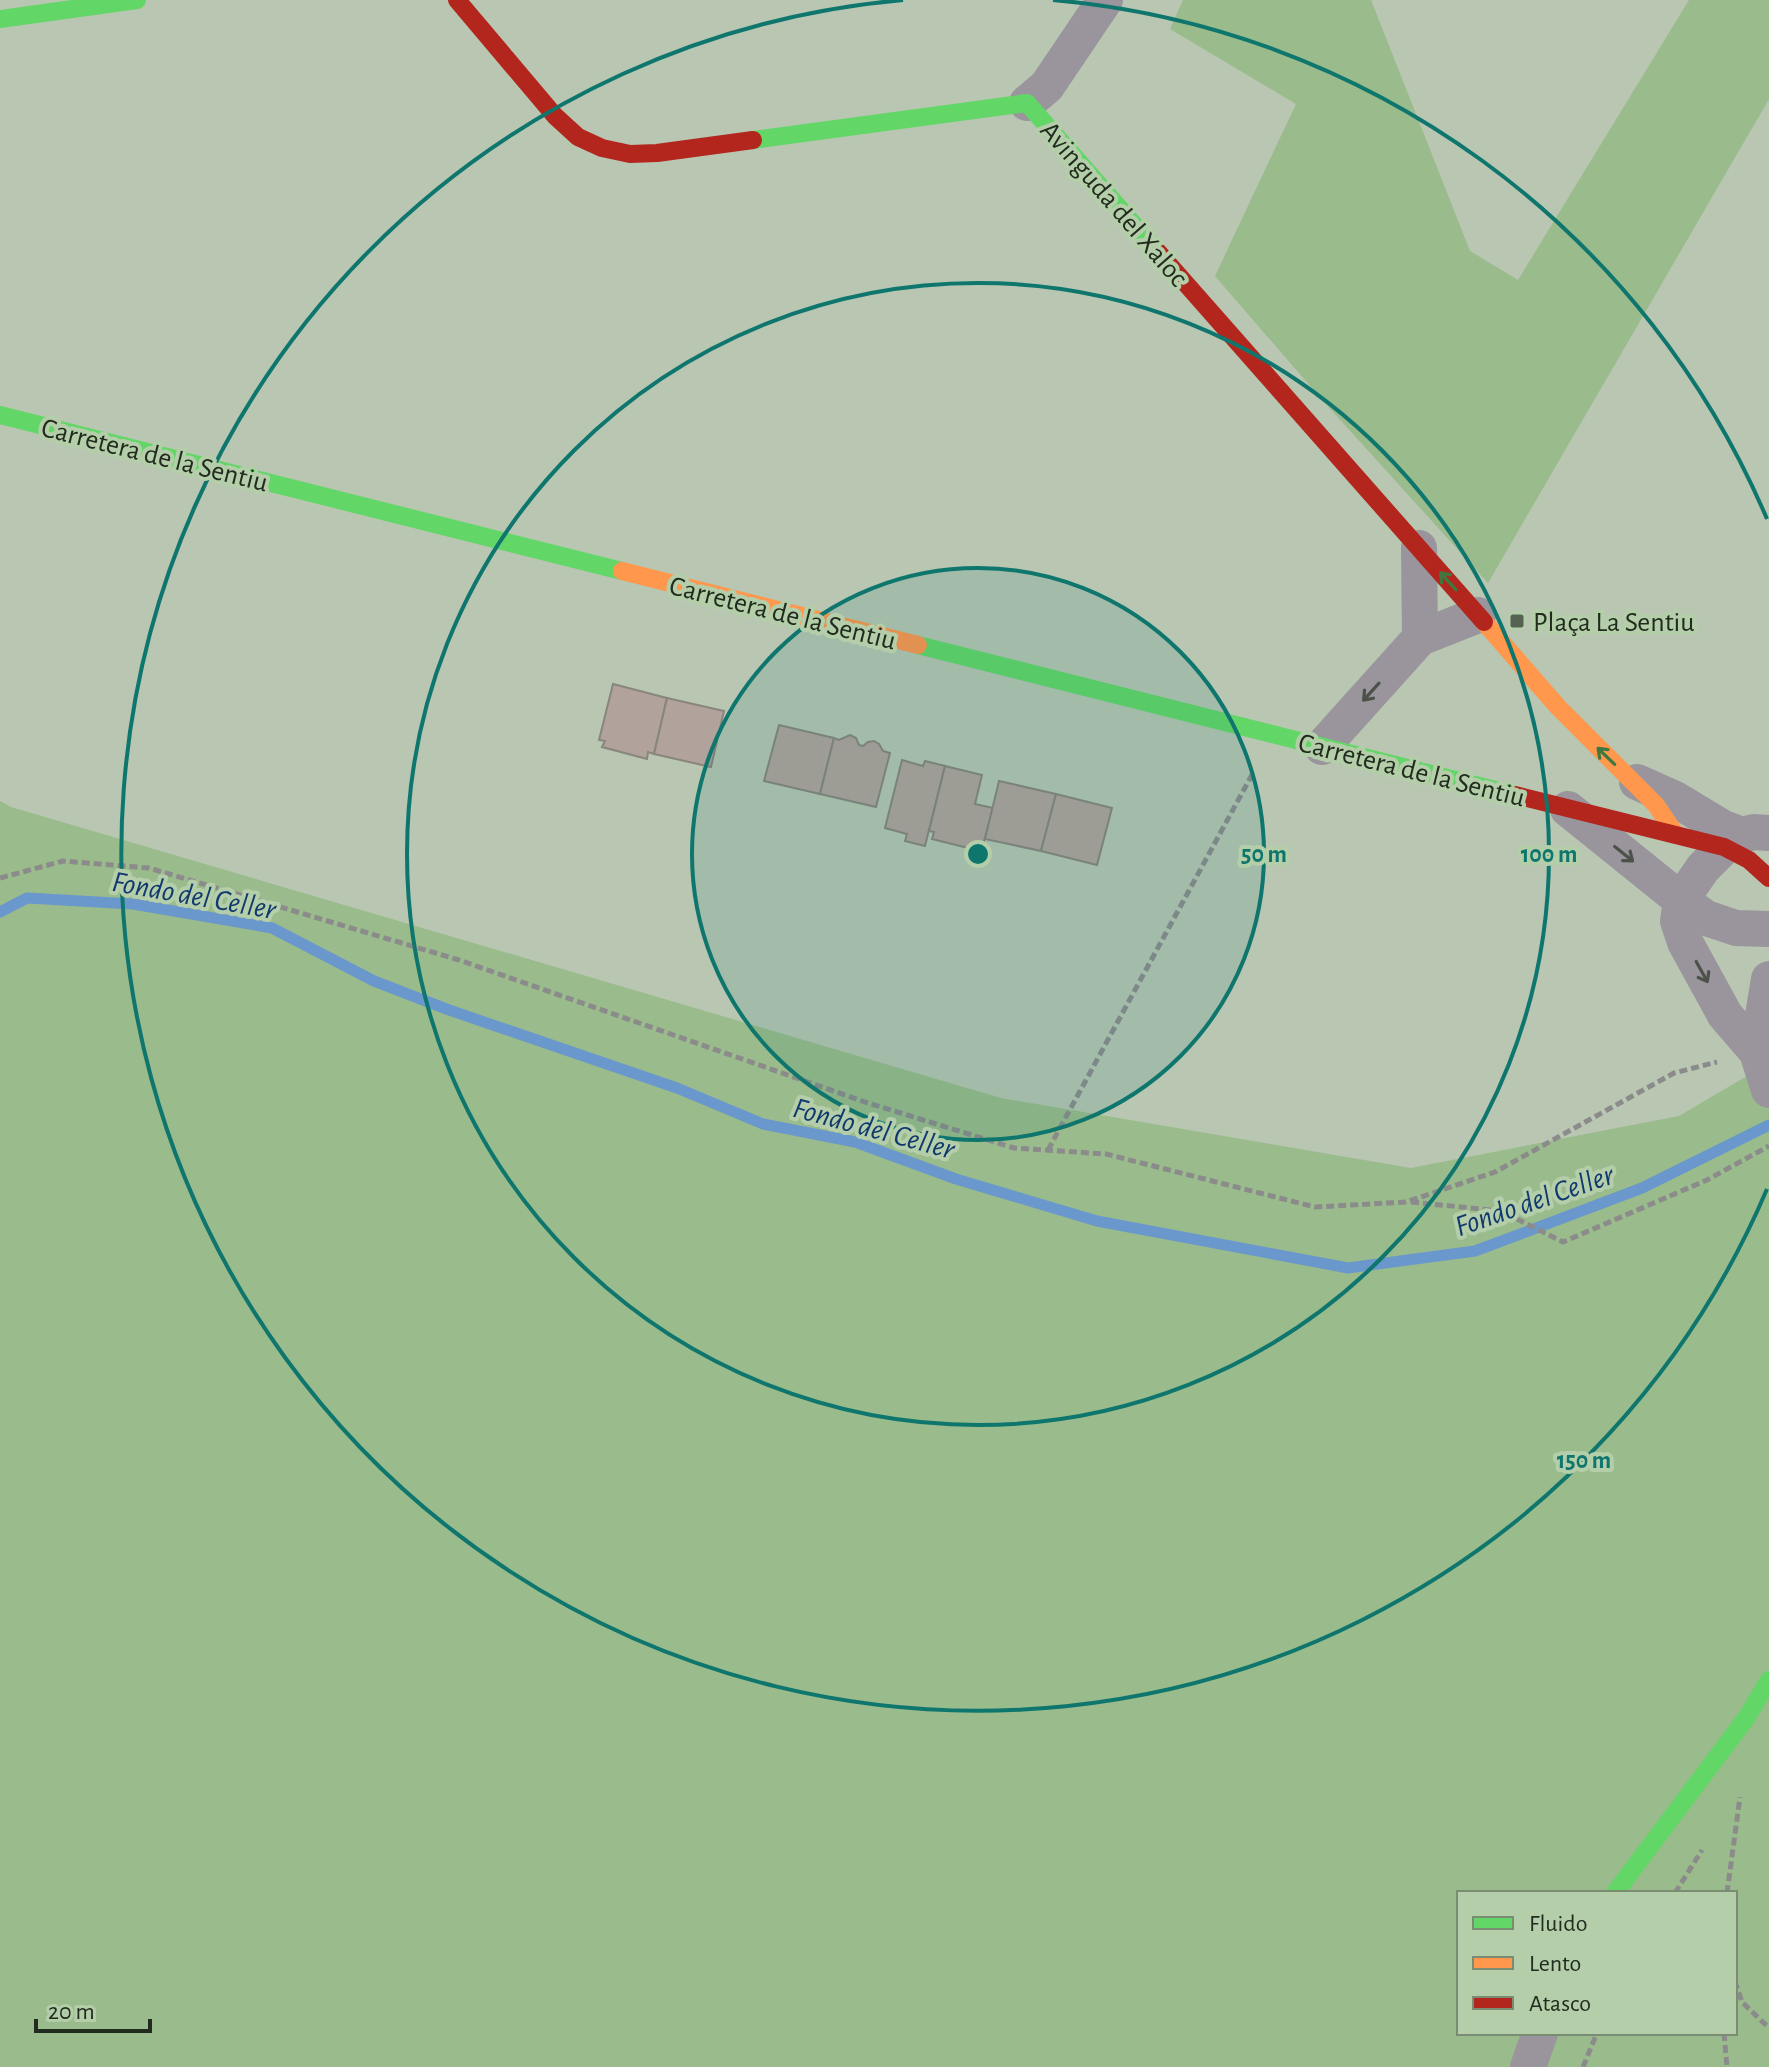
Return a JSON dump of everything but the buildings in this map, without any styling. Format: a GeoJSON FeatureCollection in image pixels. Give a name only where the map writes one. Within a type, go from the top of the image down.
{"type":"FeatureCollection","features":[{"type":"Feature","properties":{"kind":"street"},"geometry":{"type":"LineString","coordinates":[[0,19],[137,0]]}},
{"type":"Feature","properties":{"kind":"street","name":"Avinguda del Xaloc"},"geometry":{"type":"LineString","coordinates":[[457,0],[555,116],[578,137],[602,148],[630,154],[657,153],[1027,103],[1558,707],[1656,805],[1676,835]]}},
{"type":"Feature","properties":{"kind":"street"},"geometry":{"type":"LineString","coordinates":[[1027,103],[1047,86],[1105,0]]}},
{"type":"Feature","properties":{"kind":"street","name":"Carretera de la Sentiu"},"geometry":{"type":"LineString","coordinates":[[0,415],[1567,808]]}},
{"type":"Feature","properties":{"kind":"street"},"geometry":{"type":"LineString","coordinates":[[1419,548],[1420,638]]}},
{"type":"Feature","properties":{"kind":"street"},"geometry":{"type":"LineString","coordinates":[[1322,747],[1420,638],[1478,615]]}},
{"type":"Feature","properties":{"kind":"street","name":"Avinguda del Xaloc"},"geometry":{"type":"LineString","coordinates":[[1629,778],[1675,799],[1745,838]]}},
{"type":"Feature","properties":{"kind":"street"},"geometry":{"type":"LineString","coordinates":[[1567,808],[1676,835],[1745,838]]}},
{"type":"Feature","properties":{"kind":"street"},"geometry":{"type":"LineString","coordinates":[[1567,808],[1706,918],[1753,928]]}},
{"type":"Feature","properties":{"kind":"street"},"geometry":{"type":"LineString","coordinates":[[1745,838],[1749,860],[1769,878]]}},
{"type":"Feature","properties":{"kind":"street"},"geometry":{"type":"LineString","coordinates":[[1745,838],[1703,868],[1681,900],[1678,921],[1685,942],[1725,1015],[1764,1076]]}},
{"type":"Feature","properties":{"kind":"street"},"geometry":{"type":"LineString","coordinates":[[1764,1076],[1769,979]]}},
{"type":"Feature","properties":{"kind":"street"},"geometry":{"type":"LineString","coordinates":[[1616,1891],[1747,1717],[1769,1680]]}},
{"type":"Feature","properties":{"kind":"street"},"geometry":{"type":"LineString","coordinates":[[1528,2067],[1539,2035]]}},
{"type":"Feature","properties":{"kind":"path"},"geometry":{"type":"LineString","coordinates":[[1048,1150],[1274,735]]}},
{"type":"Feature","properties":{"kind":"path"},"geometry":{"type":"LineString","coordinates":[[0,878],[63,861],[149,868],[459,960],[865,1102],[1014,1148],[1106,1154],[1315,1207],[1406,1202],[1501,1211],[1563,1242],[1707,1180],[1769,1146]]}},
{"type":"Feature","properties":{"kind":"path"},"geometry":{"type":"LineString","coordinates":[[1406,1202],[1495,1172],[1674,1073],[1764,1076]]}},
{"type":"Feature","properties":{"kind":"path"},"geometry":{"type":"LineString","coordinates":[[1727,1891],[1740,1790]]}},
{"type":"Feature","properties":{"kind":"path"},"geometry":{"type":"LineString","coordinates":[[1737,1987],[1742,2002],[1769,2028]]}},
{"type":"Feature","properties":{"kind":"path"},"geometry":{"type":"LineString","coordinates":[[1583,2067],[1596,2035]]}},
{"type":"Feature","properties":{"kind":"path"},"geometry":{"type":"LineString","coordinates":[[1724,2035],[1727,2067]]}},
{"type":"Feature","properties":{"kind":"green space"},"geometry":{"type":"Polygon","coordinates":[[[1183,0],[1371,0],[1470,251],[1518,280],[1689,0],[1769,0],[1769,99],[1488,583],[1215,276],[1296,104],[1170,29],[1183,0]]]}},
{"type":"Feature","properties":{"kind":"green space"},"geometry":{"type":"Polygon","coordinates":[[[0,801],[11,807],[1001,1098],[1411,1168],[1679,1116],[1769,1063],[1769,2067],[0,2067],[0,801]]]}},
{"type":"Feature","properties":{"kind":"waterway","name":"Fondo del Celler"},"geometry":{"type":"LineString","coordinates":[[0,912],[27,898],[133,904],[272,928],[374,981],[677,1088],[763,1124],[855,1142],[956,1179],[1097,1221],[1348,1268],[1475,1251],[1642,1188],[1769,1125]]}},
{"type":"Feature","properties":{"kind":"traffic: fast"},"geometry":{"type":"LineString","coordinates":[[0,19],[137,0]]}},
{"type":"Feature","properties":{"kind":"traffic: fast"},"geometry":{"type":"LineString","coordinates":[[753,140],[1027,103],[1158,252]]}},
{"type":"Feature","properties":{"kind":"traffic: fast"},"geometry":{"type":"LineString","coordinates":[[0,415],[622,571]]}},
{"type":"Feature","properties":{"kind":"traffic: fast"},"geometry":{"type":"LineString","coordinates":[[918,645],[1515,795]]}},
{"type":"Feature","properties":{"kind":"traffic: fast"},"geometry":{"type":"LineString","coordinates":[[1616,1891],[1747,1717],[1769,1680]]}},
{"type":"Feature","properties":{"kind":"traffic: slow"},"geometry":{"type":"LineString","coordinates":[[622,571],[918,645]]}},
{"type":"Feature","properties":{"kind":"traffic: slow"},"geometry":{"type":"LineString","coordinates":[[1484,622],[1558,707],[1656,805],[1676,835]]}},
{"type":"Feature","properties":{"kind":"traffic: jam"},"geometry":{"type":"LineString","coordinates":[[457,0],[555,116],[578,137],[602,148],[630,154],[753,140]]}},
{"type":"Feature","properties":{"kind":"traffic: jam"},"geometry":{"type":"LineString","coordinates":[[1158,252],[1484,622]]}},
{"type":"Feature","properties":{"kind":"traffic: jam"},"geometry":{"type":"LineString","coordinates":[[1515,795],[1724,847],[1749,860],[1769,878]]}},
{"type":"Feature","properties":{"kind":"place","name":"Plaça La Sentiu"},"geometry":{"type":"Point","coordinates":[1517,621]}}]}
